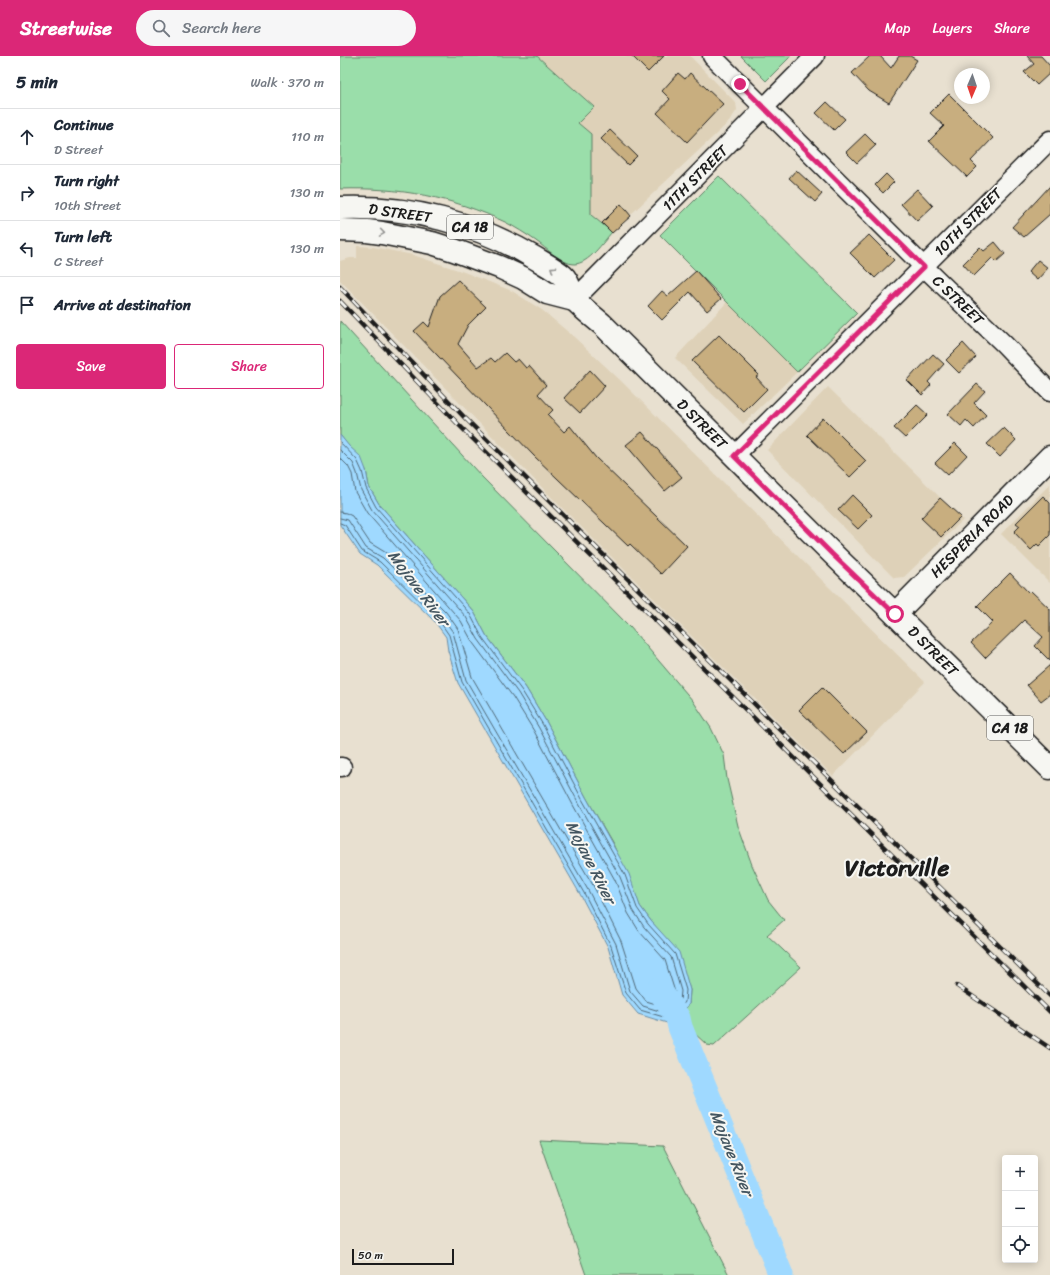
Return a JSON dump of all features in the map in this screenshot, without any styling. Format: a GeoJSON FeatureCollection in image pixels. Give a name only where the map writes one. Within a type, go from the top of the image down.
{"type":"FeatureCollection","features":[{"type":"Feature","properties":{"kind":"main road","name":"D STREET"},"geometry":{"type":"LineString","coordinates":[[340,208],[370,208],[412,213],[434,217],[478,230],[518,247],[565,278],[574,300]]}},
{"type":"Feature","properties":{"kind":"main road","name":"D STREET"},"geometry":{"type":"LineString","coordinates":[[342,230],[367,231],[432,243],[499,267],[523,278],[547,293],[574,300],[603,325],[832,554],[895,614],[1050,768]]}},
{"type":"Feature","properties":{"kind":"main road","name":"HESPERIA ROAD"},"geometry":{"type":"LineString","coordinates":[[895,614],[1050,457]]}},
{"type":"Feature","properties":{"kind":"street","name":"C STREET"},"geometry":{"type":"LineString","coordinates":[[712,56],[924,267],[1004,344],[1050,392]]}},
{"type":"Feature","properties":{"kind":"street","name":"11TH STREET"},"geometry":{"type":"LineString","coordinates":[[574,300],[815,56]]}},
{"type":"Feature","properties":{"kind":"street","name":"10TH STREET"},"geometry":{"type":"LineString","coordinates":[[734,456],[1050,140]]}},
{"type":"Feature","properties":{"kind":"shaded area"},"geometry":{"type":"Polygon","coordinates":[[[537,56],[690,56],[736,103],[737,110],[729,122],[612,232],[591,215],[591,135],[578,123],[594,107],[537,56]]]}},
{"type":"Feature","properties":{"kind":"shaded area"},"geometry":{"type":"Polygon","coordinates":[[[357,246],[373,247],[413,255],[464,272],[512,291],[542,310],[574,337],[619,379],[925,682],[833,776],[558,504],[340,280],[340,261],[350,258],[357,258],[357,246]]]}},
{"type":"Feature","properties":{"kind":"shaded area"},"geometry":{"type":"Polygon","coordinates":[[[727,302],[797,372],[743,424],[675,358],[727,302]]]}},
{"type":"Feature","properties":{"kind":"shaded area"},"geometry":{"type":"Polygon","coordinates":[[[828,387],[963,520],[904,577],[894,578],[767,450],[828,387]]]}},
{"type":"Feature","properties":{"kind":"shaded area"},"geometry":{"type":"Polygon","coordinates":[[[1050,484],[1050,583],[1001,534],[1050,484]]]}},
{"type":"Feature","properties":{"kind":"green space"},"geometry":{"type":"Polygon","coordinates":[[[340,56],[537,56],[594,107],[578,123],[591,134],[591,215],[612,232],[590,257],[580,263],[574,264],[559,259],[532,238],[509,224],[465,206],[425,195],[404,192],[340,189],[340,56]]]}},
{"type":"Feature","properties":{"kind":"green space"},"geometry":{"type":"Polygon","coordinates":[[[741,56],[791,56],[766,81],[741,56]]]}},
{"type":"Feature","properties":{"kind":"green space"},"geometry":{"type":"Polygon","coordinates":[[[719,176],[857,313],[797,372],[660,235],[719,176]]]}},
{"type":"Feature","properties":{"kind":"green space"},"geometry":{"type":"Polygon","coordinates":[[[340,321],[482,477],[630,627],[693,701],[711,728],[724,755],[727,779],[738,826],[752,865],[768,900],[784,920],[767,935],[801,967],[714,1046],[707,1045],[678,1018],[689,1004],[690,990],[684,972],[663,936],[640,906],[613,844],[547,723],[526,688],[486,635],[474,612],[379,504],[369,487],[366,470],[340,435],[340,321]]]}},
{"type":"Feature","properties":{"kind":"green space"},"geometry":{"type":"Polygon","coordinates":[[[539,1140],[663,1146],[729,1275],[586,1275],[539,1140]]]}},
{"type":"Feature","properties":{"kind":"water"},"geometry":{"type":"Polygon","coordinates":[[[340,435],[361,457],[366,470],[369,487],[379,504],[474,612],[486,635],[526,688],[547,723],[629,874],[640,906],[651,921],[679,952],[690,990],[689,1004],[678,1018],[667,1023],[638,1014],[622,995],[608,947],[580,894],[458,683],[448,651],[446,637],[435,622],[377,565],[360,554],[340,525],[340,435]]]}},
{"type":"Feature","properties":{"kind":"building"},"geometry":{"type":"Polygon","coordinates":[[[632,56],[664,56],[648,72],[632,56]]]}},
{"type":"Feature","properties":{"kind":"building"},"geometry":{"type":"Polygon","coordinates":[[[870,56],[880,56],[891,68],[899,56],[910,56],[917,60],[889,103],[869,91],[852,73],[870,56]]]}},
{"type":"Feature","properties":{"kind":"building"},"geometry":{"type":"Polygon","coordinates":[[[1027,56],[1041,56],[1050,66],[1050,73],[1037,85],[1024,72],[1034,64],[1027,56]]]}},
{"type":"Feature","properties":{"kind":"building"},"geometry":{"type":"Polygon","coordinates":[[[678,73],[685,79],[690,73],[723,104],[687,142],[657,113],[670,99],[662,91],[678,73]]]}},
{"type":"Feature","properties":{"kind":"building"},"geometry":{"type":"Polygon","coordinates":[[[949,94],[954,99],[954,104],[959,104],[993,138],[971,161],[977,167],[967,177],[929,141],[944,126],[930,113],[949,94]]]}},
{"type":"Feature","properties":{"kind":"building"},"geometry":{"type":"Polygon","coordinates":[[[827,102],[845,119],[834,130],[816,113],[827,102]]]}},
{"type":"Feature","properties":{"kind":"building"},"geometry":{"type":"Polygon","coordinates":[[[610,130],[637,156],[628,165],[601,139],[610,130]]]}},
{"type":"Feature","properties":{"kind":"building"},"geometry":{"type":"Polygon","coordinates":[[[865,134],[876,145],[857,163],[846,152],[865,134]]]}},
{"type":"Feature","properties":{"kind":"building"},"geometry":{"type":"Polygon","coordinates":[[[796,170],[822,194],[815,202],[789,178],[796,170]]]}},
{"type":"Feature","properties":{"kind":"building"},"geometry":{"type":"Polygon","coordinates":[[[886,174],[894,182],[883,193],[875,185],[886,174]]]}},
{"type":"Feature","properties":{"kind":"building"},"geometry":{"type":"Polygon","coordinates":[[[1050,186],[1050,214],[1024,237],[1012,227],[1050,186]]]}},
{"type":"Feature","properties":{"kind":"building"},"geometry":{"type":"Polygon","coordinates":[[[917,189],[933,206],[917,221],[901,204],[917,189]]]}},
{"type":"Feature","properties":{"kind":"building"},"geometry":{"type":"Polygon","coordinates":[[[621,204],[631,216],[612,233],[602,223],[621,204]]]}},
{"type":"Feature","properties":{"kind":"building"},"geometry":{"type":"Polygon","coordinates":[[[869,235],[894,260],[875,278],[850,253],[869,235]]]}},
{"type":"Feature","properties":{"kind":"building"},"geometry":{"type":"Polygon","coordinates":[[[995,242],[1005,254],[996,262],[992,258],[974,276],[963,264],[980,247],[984,251],[995,242]]]}},
{"type":"Feature","properties":{"kind":"building"},"geometry":{"type":"Polygon","coordinates":[[[1038,260],[1048,268],[1037,280],[1028,272],[1038,260]]]}},
{"type":"Feature","properties":{"kind":"building"},"geometry":{"type":"Polygon","coordinates":[[[696,271],[721,299],[707,311],[690,292],[662,320],[648,306],[662,291],[668,296],[696,271]]]}},
{"type":"Feature","properties":{"kind":"building"},"geometry":{"type":"Polygon","coordinates":[[[458,280],[486,307],[468,325],[458,344],[478,367],[491,358],[495,362],[505,353],[514,362],[518,359],[526,368],[529,366],[546,385],[538,394],[553,410],[548,415],[564,432],[570,426],[596,458],[687,546],[661,574],[630,544],[628,546],[534,456],[414,331],[424,322],[429,327],[440,296],[458,280]]]}},
{"type":"Feature","properties":{"kind":"building"},"geometry":{"type":"Polygon","coordinates":[[[719,335],[759,375],[756,377],[767,389],[744,412],[692,361],[719,335]]]}},
{"type":"Feature","properties":{"kind":"building"},"geometry":{"type":"Polygon","coordinates":[[[963,343],[976,357],[959,373],[946,360],[963,343]]]}},
{"type":"Feature","properties":{"kind":"building"},"geometry":{"type":"Polygon","coordinates":[[[933,354],[944,364],[928,382],[931,385],[922,395],[907,380],[933,354]]]}},
{"type":"Feature","properties":{"kind":"building"},"geometry":{"type":"Polygon","coordinates":[[[590,370],[605,386],[580,413],[564,398],[590,370]]]}},
{"type":"Feature","properties":{"kind":"building"},"geometry":{"type":"Polygon","coordinates":[[[977,384],[985,391],[974,403],[986,415],[974,428],[966,420],[961,426],[948,414],[977,384]]]}},
{"type":"Feature","properties":{"kind":"building"},"geometry":{"type":"Polygon","coordinates":[[[917,405],[928,415],[905,438],[894,428],[917,405]]]}},
{"type":"Feature","properties":{"kind":"building"},"geometry":{"type":"Polygon","coordinates":[[[823,418],[866,461],[850,477],[807,435],[823,418]]]}},
{"type":"Feature","properties":{"kind":"building"},"geometry":{"type":"Polygon","coordinates":[[[1004,428],[1016,440],[1000,457],[987,444],[1004,428]]]}},
{"type":"Feature","properties":{"kind":"building"},"geometry":{"type":"Polygon","coordinates":[[[642,432],[682,477],[665,491],[626,445],[642,432]]]}},
{"type":"Feature","properties":{"kind":"building"},"geometry":{"type":"Polygon","coordinates":[[[955,443],[967,455],[948,475],[935,463],[955,443]]]}},
{"type":"Feature","properties":{"kind":"building"},"geometry":{"type":"Polygon","coordinates":[[[852,495],[872,515],[858,529],[838,510],[852,495]]]}},
{"type":"Feature","properties":{"kind":"building"},"geometry":{"type":"Polygon","coordinates":[[[1043,496],[1050,503],[1050,535],[1039,546],[1037,544],[1031,550],[1014,532],[1020,526],[1016,523],[1043,496]]]}},
{"type":"Feature","properties":{"kind":"building"},"geometry":{"type":"Polygon","coordinates":[[[940,498],[961,517],[941,537],[921,518],[940,498]]]}},
{"type":"Feature","properties":{"kind":"building"},"geometry":{"type":"Polygon","coordinates":[[[1010,573],[1029,593],[1031,591],[1050,609],[1050,661],[1035,646],[1043,637],[1024,620],[985,658],[971,643],[993,622],[977,606],[1010,573]]]}},
{"type":"Feature","properties":{"kind":"building"},"geometry":{"type":"Polygon","coordinates":[[[1050,665],[1050,694],[1041,701],[1027,685],[1050,665]]]}},
{"type":"Feature","properties":{"kind":"building"},"geometry":{"type":"Polygon","coordinates":[[[822,687],[867,732],[844,754],[799,710],[822,687]]]}},
{"type":"Feature","properties":{"kind":"waterway","name":"Mojave River"},"geometry":{"type":"LineString","coordinates":[[659,989],[678,1018],[680,1027],[781,1275]]}},
{"type":"Feature","properties":{"kind":"railway"},"geometry":{"type":"LineString","coordinates":[[340,287],[465,418],[1050,996]]}},
{"type":"Feature","properties":{"kind":"railway"},"geometry":{"type":"LineString","coordinates":[[340,301],[458,424],[1050,1012]]}},
{"type":"Feature","properties":{"kind":"railway"},"geometry":{"type":"LineString","coordinates":[[957,986],[1050,1048]]}},
{"type":"Feature","properties":{"kind":"district","name":"Victorville"},"geometry":{"type":"Point","coordinates":[897,868]}},
{"type":"Feature","properties":{"kind":"route"},"geometry":{"type":"LineString","coordinates":[[740,84],[924,267],[734,456],[810,530],[832,554],[895,614]]}}]}
